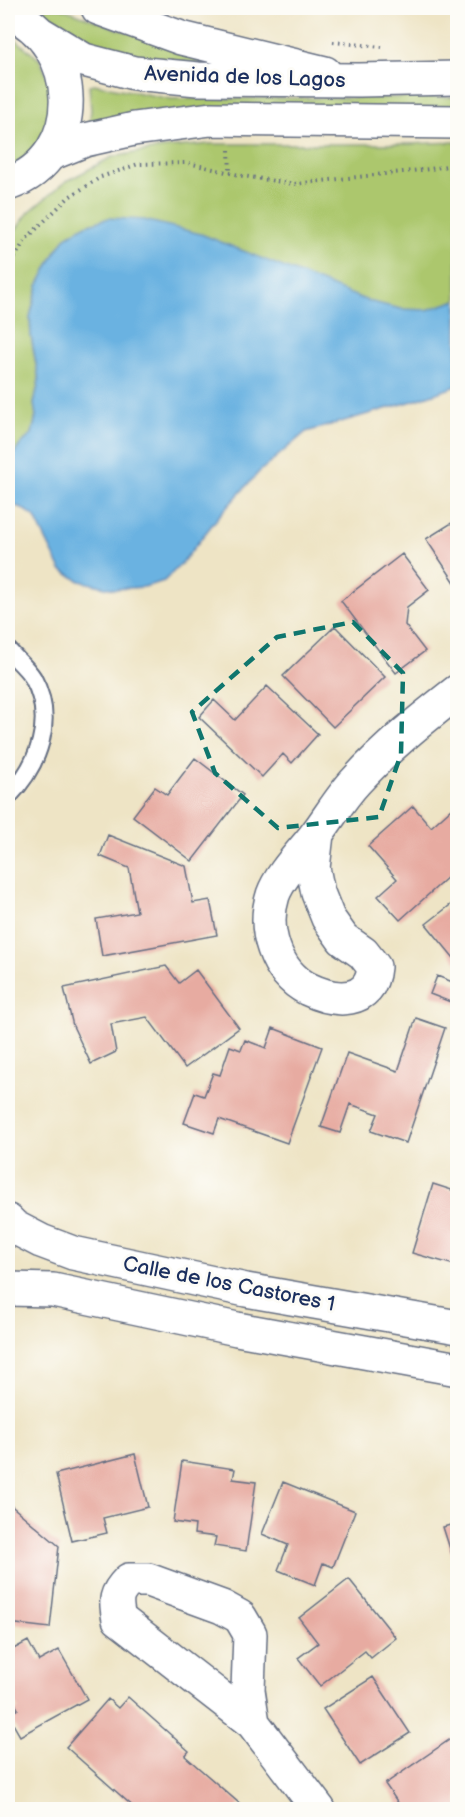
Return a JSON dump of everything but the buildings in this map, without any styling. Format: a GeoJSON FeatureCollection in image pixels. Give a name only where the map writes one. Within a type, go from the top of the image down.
{"type":"FeatureCollection","features":[{"type":"Feature","properties":{"kind":"street"},"geometry":{"type":"LineString","coordinates":[[98,8],[181,38],[359,80]]}},
{"type":"Feature","properties":{"kind":"street"},"geometry":{"type":"LineString","coordinates":[[12,188],[36,170],[50,154],[64,124],[66,88],[54,54],[19,17]]}},
{"type":"Feature","properties":{"kind":"street","name":"Avenida de los Lagos"},"geometry":{"type":"LineString","coordinates":[[19,17],[84,60],[134,73],[198,79],[458,78]]}},
{"type":"Feature","properties":{"kind":"street","name":"Avenida de los Lagos"},"geometry":{"type":"LineString","coordinates":[[50,154],[85,140],[134,129],[211,119],[458,122]]}},
{"type":"Feature","properties":{"kind":"street"},"geometry":{"type":"LineString","coordinates":[[317,834],[314,868],[318,892],[328,918],[343,939],[363,952],[374,967],[373,978],[368,988],[352,998],[333,997],[307,988],[289,974],[275,953],[267,923],[273,894],[291,866],[355,782],[409,729],[458,691]]}},
{"type":"Feature","properties":{"kind":"street","name":"Calle de los Castores 1"},"geometry":{"type":"LineString","coordinates":[[8,1221],[14,1227],[41,1241],[73,1253],[246,1290],[458,1327]]}},
{"type":"Feature","properties":{"kind":"street","name":"Calle de los Castores 1"},"geometry":{"type":"LineString","coordinates":[[8,1289],[52,1290],[237,1329],[458,1369]]}},
{"type":"Feature","properties":{"kind":"street"},"geometry":{"type":"LineString","coordinates":[[253,1723],[248,1690],[250,1634],[240,1617],[222,1607],[148,1580],[129,1580],[118,1591],[116,1605],[118,1619],[253,1723],[319,1809]]}},
{"type":"Feature","properties":{"kind":"lane"},"geometry":{"type":"LineString","coordinates":[[8,650],[32,676],[41,697],[45,730],[35,759],[8,797]]}},
{"type":"Feature","properties":{"kind":"path"},"geometry":{"type":"LineString","coordinates":[[328,41],[386,47]]}},
{"type":"Feature","properties":{"kind":"path"},"geometry":{"type":"LineString","coordinates":[[8,268],[26,239],[69,197],[101,177],[138,164],[188,163],[243,176],[294,184],[458,164]]}},
{"type":"Feature","properties":{"kind":"highlighted area"},"geometry":{"type":"Polygon","coordinates":[[[353,622],[403,673],[401,754],[379,817],[278,828],[215,773],[192,712],[277,637],[353,622]]]}},
{"type":"Feature","properties":{"kind":"green space"},"geometry":{"type":"Polygon","coordinates":[[[32,8],[61,8],[121,30],[209,55],[211,64],[112,57],[73,38],[32,8]]]}},
{"type":"Feature","properties":{"kind":"green space"},"geometry":{"type":"Polygon","coordinates":[[[8,34],[40,60],[51,85],[51,121],[31,155],[8,168],[8,34]]]}},
{"type":"Feature","properties":{"kind":"green space"},"geometry":{"type":"Polygon","coordinates":[[[94,84],[171,99],[457,97],[457,113],[89,126],[91,110],[89,85],[94,84]]]}},
{"type":"Feature","properties":{"kind":"green space"},"geometry":{"type":"Polygon","coordinates":[[[457,142],[457,300],[430,309],[413,310],[388,307],[327,286],[66,237],[38,286],[30,317],[39,380],[34,404],[36,416],[32,434],[8,458],[8,240],[29,212],[65,182],[112,157],[163,148],[211,144],[457,142]]]}},
{"type":"Feature","properties":{"kind":"water"},"geometry":{"type":"Polygon","coordinates":[[[109,218],[144,220],[201,234],[368,301],[401,309],[427,310],[457,300],[457,386],[306,432],[259,472],[164,581],[144,587],[114,589],[80,581],[61,570],[34,516],[20,507],[8,505],[8,458],[32,434],[36,416],[34,404],[39,380],[30,317],[38,286],[66,237],[86,225],[109,218]]]}}]}
